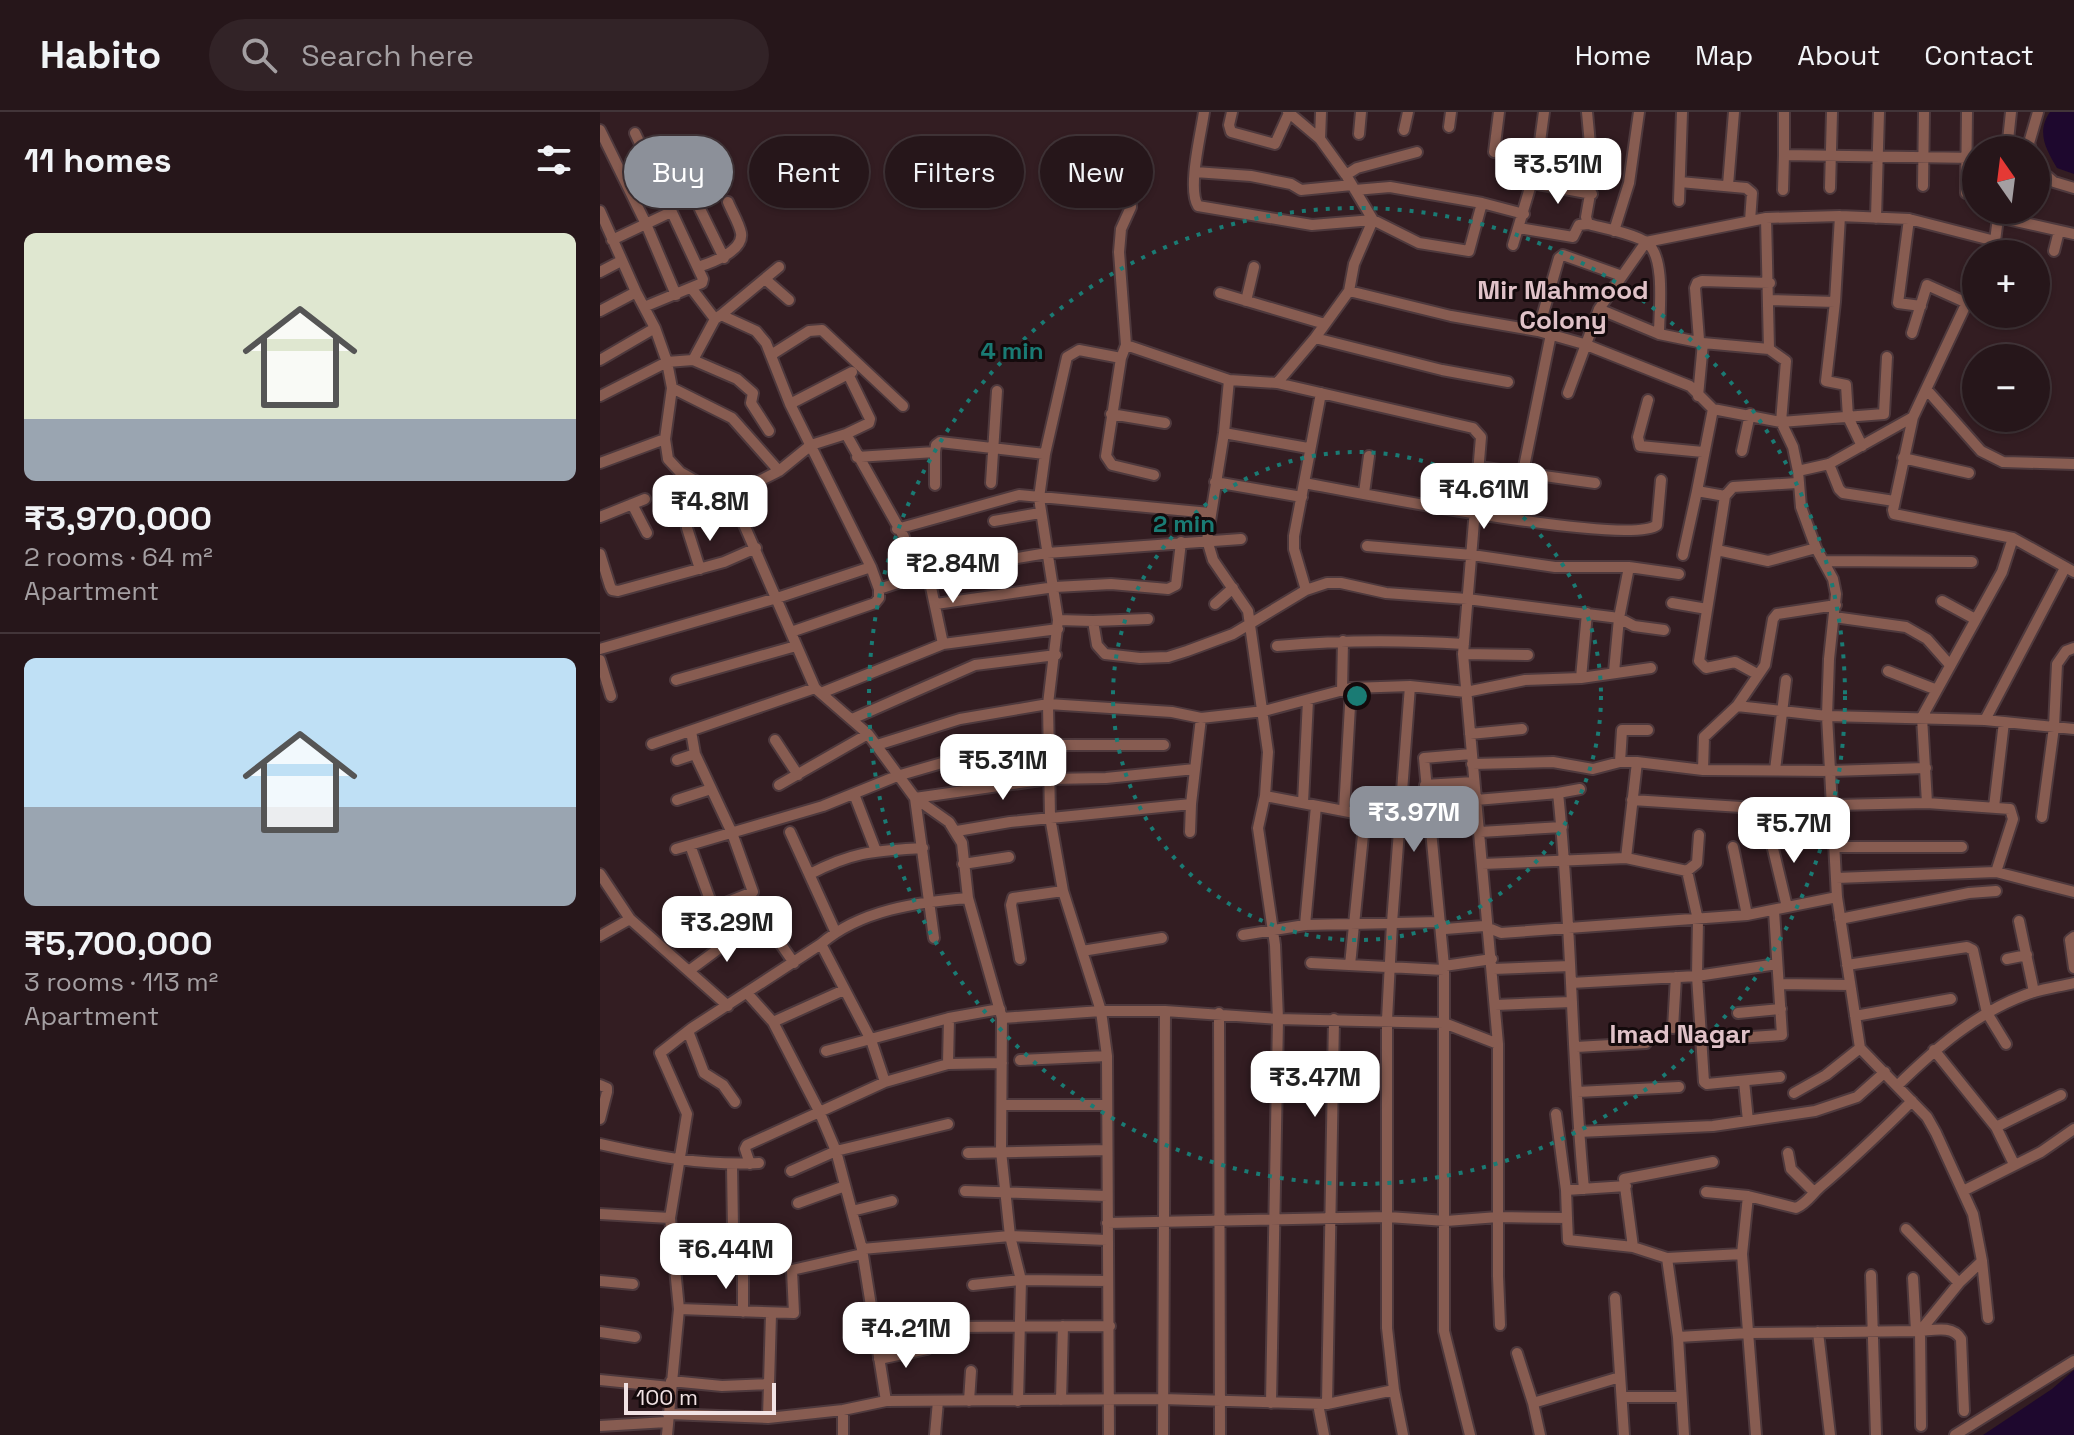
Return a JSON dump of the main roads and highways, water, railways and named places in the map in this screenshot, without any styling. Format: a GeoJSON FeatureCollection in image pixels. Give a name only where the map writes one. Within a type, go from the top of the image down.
{"type":"FeatureCollection","features":[{"type":"Feature","properties":{"kind":"district","name":"Mir Mahmood Colony"},"geometry":{"type":"Point","coordinates":[1563,305]}},
{"type":"Feature","properties":{"kind":"district","name":"Imad Nagar"},"geometry":{"type":"Point","coordinates":[1680,1034]}}]}
